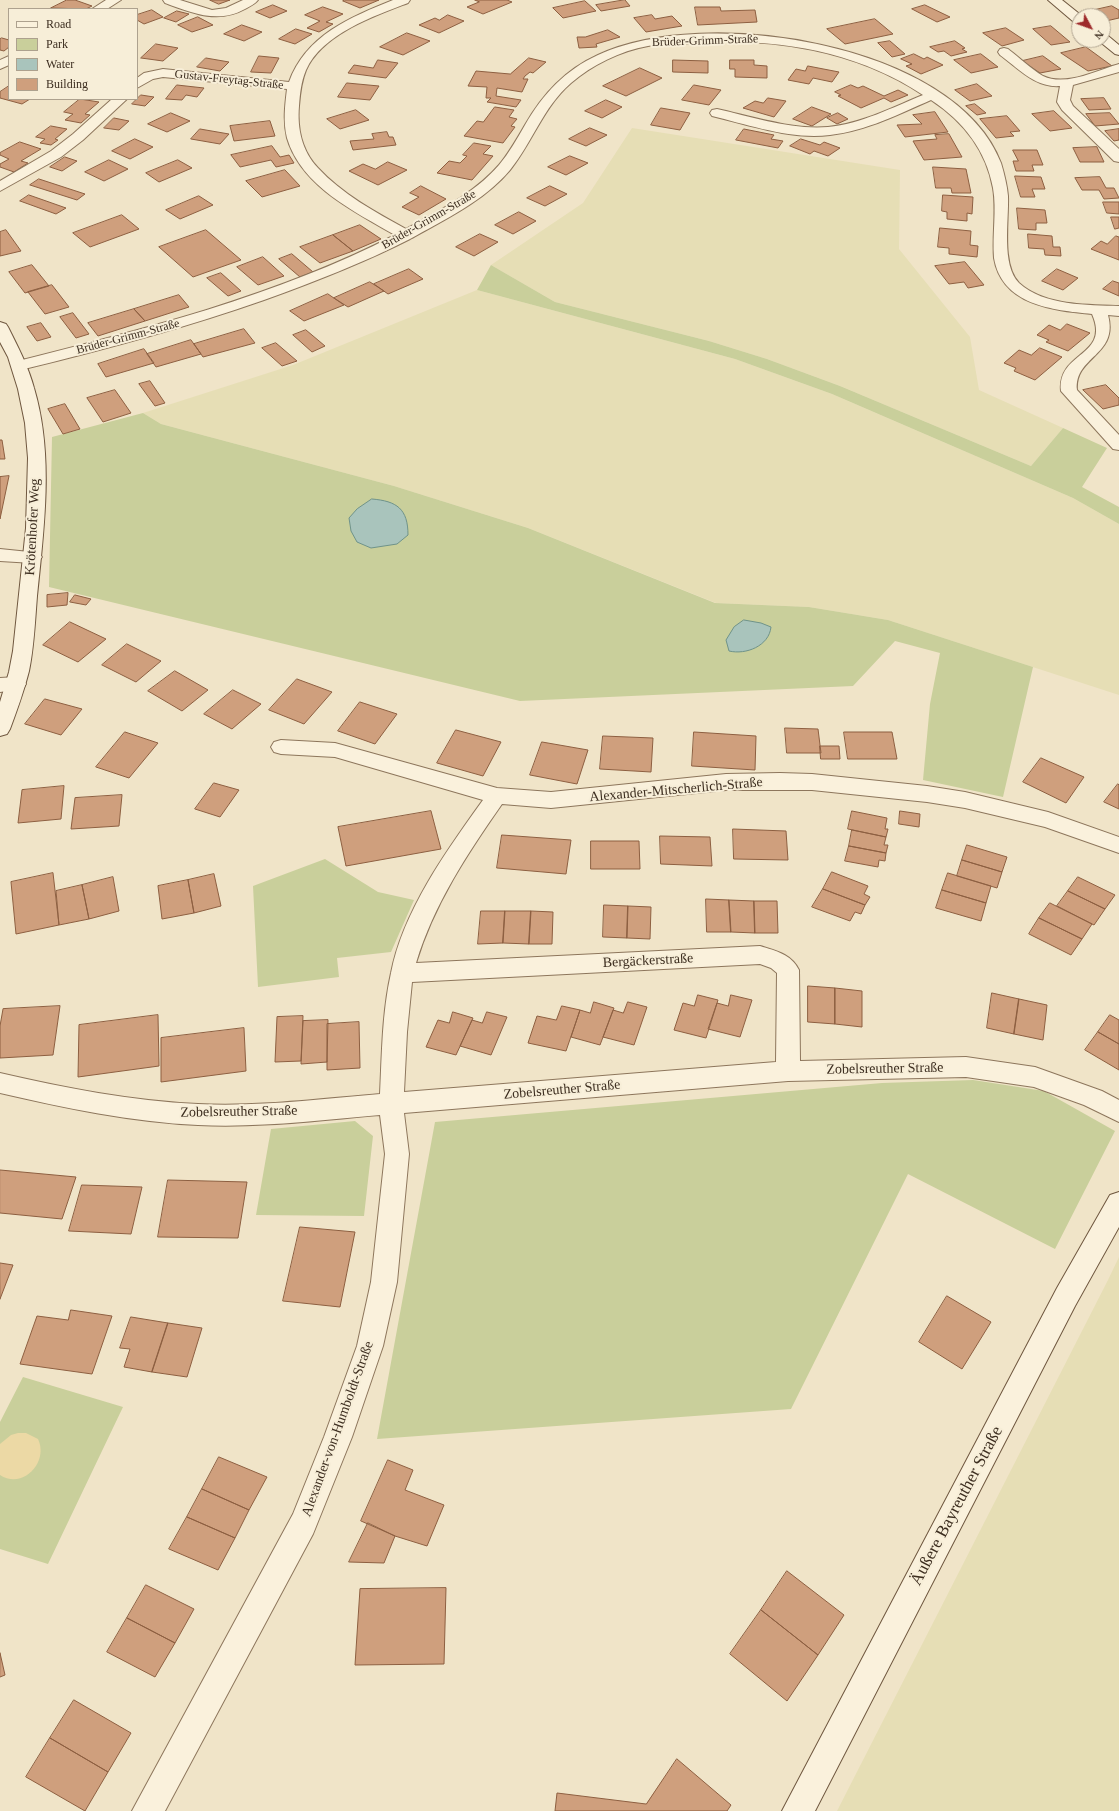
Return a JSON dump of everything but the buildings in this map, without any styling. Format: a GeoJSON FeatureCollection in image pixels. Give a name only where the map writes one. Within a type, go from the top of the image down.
{"type":"FeatureCollection","features":[{"type":"Feature","properties":{"kind":"street"},"geometry":{"type":"LineString","coordinates":[[100,8],[116,0]]}},
{"type":"Feature","properties":{"kind":"street"},"geometry":{"type":"LineString","coordinates":[[170,0],[199,11],[220,14],[228,12],[252,0]]}},
{"type":"Feature","properties":{"kind":"street"},"geometry":{"type":"LineString","coordinates":[[404,0],[371,14],[331,35],[305,62],[294,86],[290,124],[294,139],[303,159],[319,177],[341,195],[406,235]]}},
{"type":"Feature","properties":{"kind":"street"},"geometry":{"type":"LineString","coordinates":[[1054,0],[1071,14]]}},
{"type":"Feature","properties":{"kind":"street","name":"Brüder-Grimm-Straße"},"geometry":{"type":"LineString","coordinates":[[20,365],[80,351],[191,320],[300,282],[372,253],[406,235],[473,195],[502,171],[548,99],[562,83],[588,65],[611,54],[650,42],[746,38],[773,39],[804,44],[849,56],[890,71],[933,95],[950,106],[963,119],[984,146],[994,162],[1000,187],[1002,261],[1005,274],[1008,278],[1020,290],[1050,304],[1119,311]]}},
{"type":"Feature","properties":{"kind":"street"},"geometry":{"type":"LineString","coordinates":[[1111,44],[1119,51]]}},
{"type":"Feature","properties":{"kind":"street"},"geometry":{"type":"LineString","coordinates":[[1004,52],[1040,79],[1067,83],[1119,68]]}},
{"type":"Feature","properties":{"kind":"street","name":"Gustav-Freytag-Straße"},"geometry":{"type":"LineString","coordinates":[[138,83],[149,76],[163,73],[294,86]]}},
{"type":"Feature","properties":{"kind":"street"},"geometry":{"type":"LineString","coordinates":[[1067,83],[1063,101],[1065,106],[1074,117],[1103,140],[1119,158]]}},
{"type":"Feature","properties":{"kind":"street"},"geometry":{"type":"LineString","coordinates":[[717,113],[806,131],[827,132],[850,127],[933,95]]}},
{"type":"Feature","properties":{"kind":"street"},"geometry":{"type":"LineString","coordinates":[[0,187],[56,154],[78,137],[119,100]]}},
{"type":"Feature","properties":{"kind":"street"},"geometry":{"type":"LineString","coordinates":[[1098,310],[1105,328],[1103,340],[1073,370],[1068,377],[1067,383],[1069,390],[1119,445]]}},
{"type":"Feature","properties":{"kind":"street","name":"Krötenhofer Weg"},"geometry":{"type":"LineString","coordinates":[[0,327],[20,365],[30,404],[36,442],[33,557],[22,653],[8,684],[0,729]]}},
{"type":"Feature","properties":{"kind":"street"},"geometry":{"type":"LineString","coordinates":[[0,555],[33,557]]}},
{"type":"Feature","properties":{"kind":"street","name":"Alexander-Mitscherlich-Straße"},"geometry":{"type":"LineString","coordinates":[[281,747],[335,750],[497,796],[551,800],[726,782],[812,782],[927,794],[966,800],[1048,820],[1119,845]]}},
{"type":"Feature","properties":{"kind":"street","name":"Alexander-von-Humboldt-Straße"},"geometry":{"type":"LineString","coordinates":[[148,1811],[303,1524],[338,1437],[370,1346],[384,1282],[396,1161],[391,1104],[395,1032],[402,973],[411,943],[426,908],[458,851],[497,796]]}},
{"type":"Feature","properties":{"kind":"street","name":"Bergäckerstraße"},"geometry":{"type":"LineString","coordinates":[[402,973],[760,955],[779,961],[788,970],[788,1071]]}},
{"type":"Feature","properties":{"kind":"street","name":"Zobelsreuther Straße"},"geometry":{"type":"LineString","coordinates":[[0,1083],[72,1099],[190,1114],[267,1114],[788,1071],[966,1067],[1035,1077],[1094,1098],[1119,1112]]}},
{"type":"Feature","properties":{"kind":"street","name":"Äußere Bayreuther Straße"},"geometry":{"type":"LineString","coordinates":[[798,1811],[1066,1297],[1119,1203]]}},
{"type":"Feature","properties":{"kind":"shaded area"},"geometry":{"type":"Polygon","coordinates":[[[632,128],[900,170],[899,249],[970,337],[979,390],[1063,428],[1031,466],[840,386],[767,359],[709,341],[555,302],[491,265],[583,203],[632,128]]]}},
{"type":"Feature","properties":{"kind":"shaded area"},"geometry":{"type":"Polygon","coordinates":[[[477,290],[735,359],[832,394],[1073,498],[1119,524],[1119,695],[888,620],[809,607],[716,603],[528,528],[394,486],[161,424],[143,413],[293,365],[477,290]]]}},
{"type":"Feature","properties":{"kind":"shaded area"},"geometry":{"type":"Polygon","coordinates":[[[1119,1257],[1119,1811],[837,1811],[1108,1280],[1119,1257]]]}},
{"type":"Feature","properties":{"kind":"green space"},"geometry":{"type":"Polygon","coordinates":[[[491,265],[555,302],[709,341],[767,359],[840,386],[1031,466],[1063,428],[1107,448],[1082,487],[1119,507],[1119,524],[1073,498],[832,394],[735,359],[477,290],[491,265]]]}},
{"type":"Feature","properties":{"kind":"green space"},"geometry":{"type":"Polygon","coordinates":[[[143,413],[161,424],[394,486],[528,528],[715,603],[809,607],[888,620],[1033,667],[1003,797],[923,780],[930,704],[940,653],[895,641],[853,686],[520,701],[49,587],[52,437],[143,413]]]}},
{"type":"Feature","properties":{"kind":"green space"},"geometry":{"type":"Polygon","coordinates":[[[325,859],[378,892],[414,900],[391,952],[337,958],[339,977],[258,987],[253,886],[325,859]]]}},
{"type":"Feature","properties":{"kind":"green space"},"geometry":{"type":"Polygon","coordinates":[[[973,1080],[1044,1091],[1115,1131],[1055,1249],[908,1174],[791,1409],[377,1439],[435,1122],[882,1083],[973,1080]]]}},
{"type":"Feature","properties":{"kind":"green space"},"geometry":{"type":"Polygon","coordinates":[[[355,1121],[373,1136],[364,1216],[256,1215],[271,1129],[355,1121]]]}},
{"type":"Feature","properties":{"kind":"green space"},"geometry":{"type":"Polygon","coordinates":[[[23,1377],[123,1407],[48,1564],[0,1549],[0,1422],[23,1377]]]}},
{"type":"Feature","properties":{"kind":"sand"},"geometry":{"type":"Polygon","coordinates":[[[26,1433],[38,1439],[40,1456],[32,1471],[17,1479],[9,1479],[0,1475],[0,1444],[11,1435],[26,1433]]]}},
{"type":"Feature","properties":{"kind":"water"},"geometry":{"type":"Polygon","coordinates":[[[372,499],[394,504],[403,513],[406,519],[408,535],[397,544],[371,548],[357,542],[351,531],[349,518],[357,509],[372,499]]]}},
{"type":"Feature","properties":{"kind":"water"},"geometry":{"type":"Polygon","coordinates":[[[744,620],[761,623],[771,627],[769,634],[766,639],[756,648],[742,652],[729,651],[726,640],[734,627],[744,620]]]}}]}
